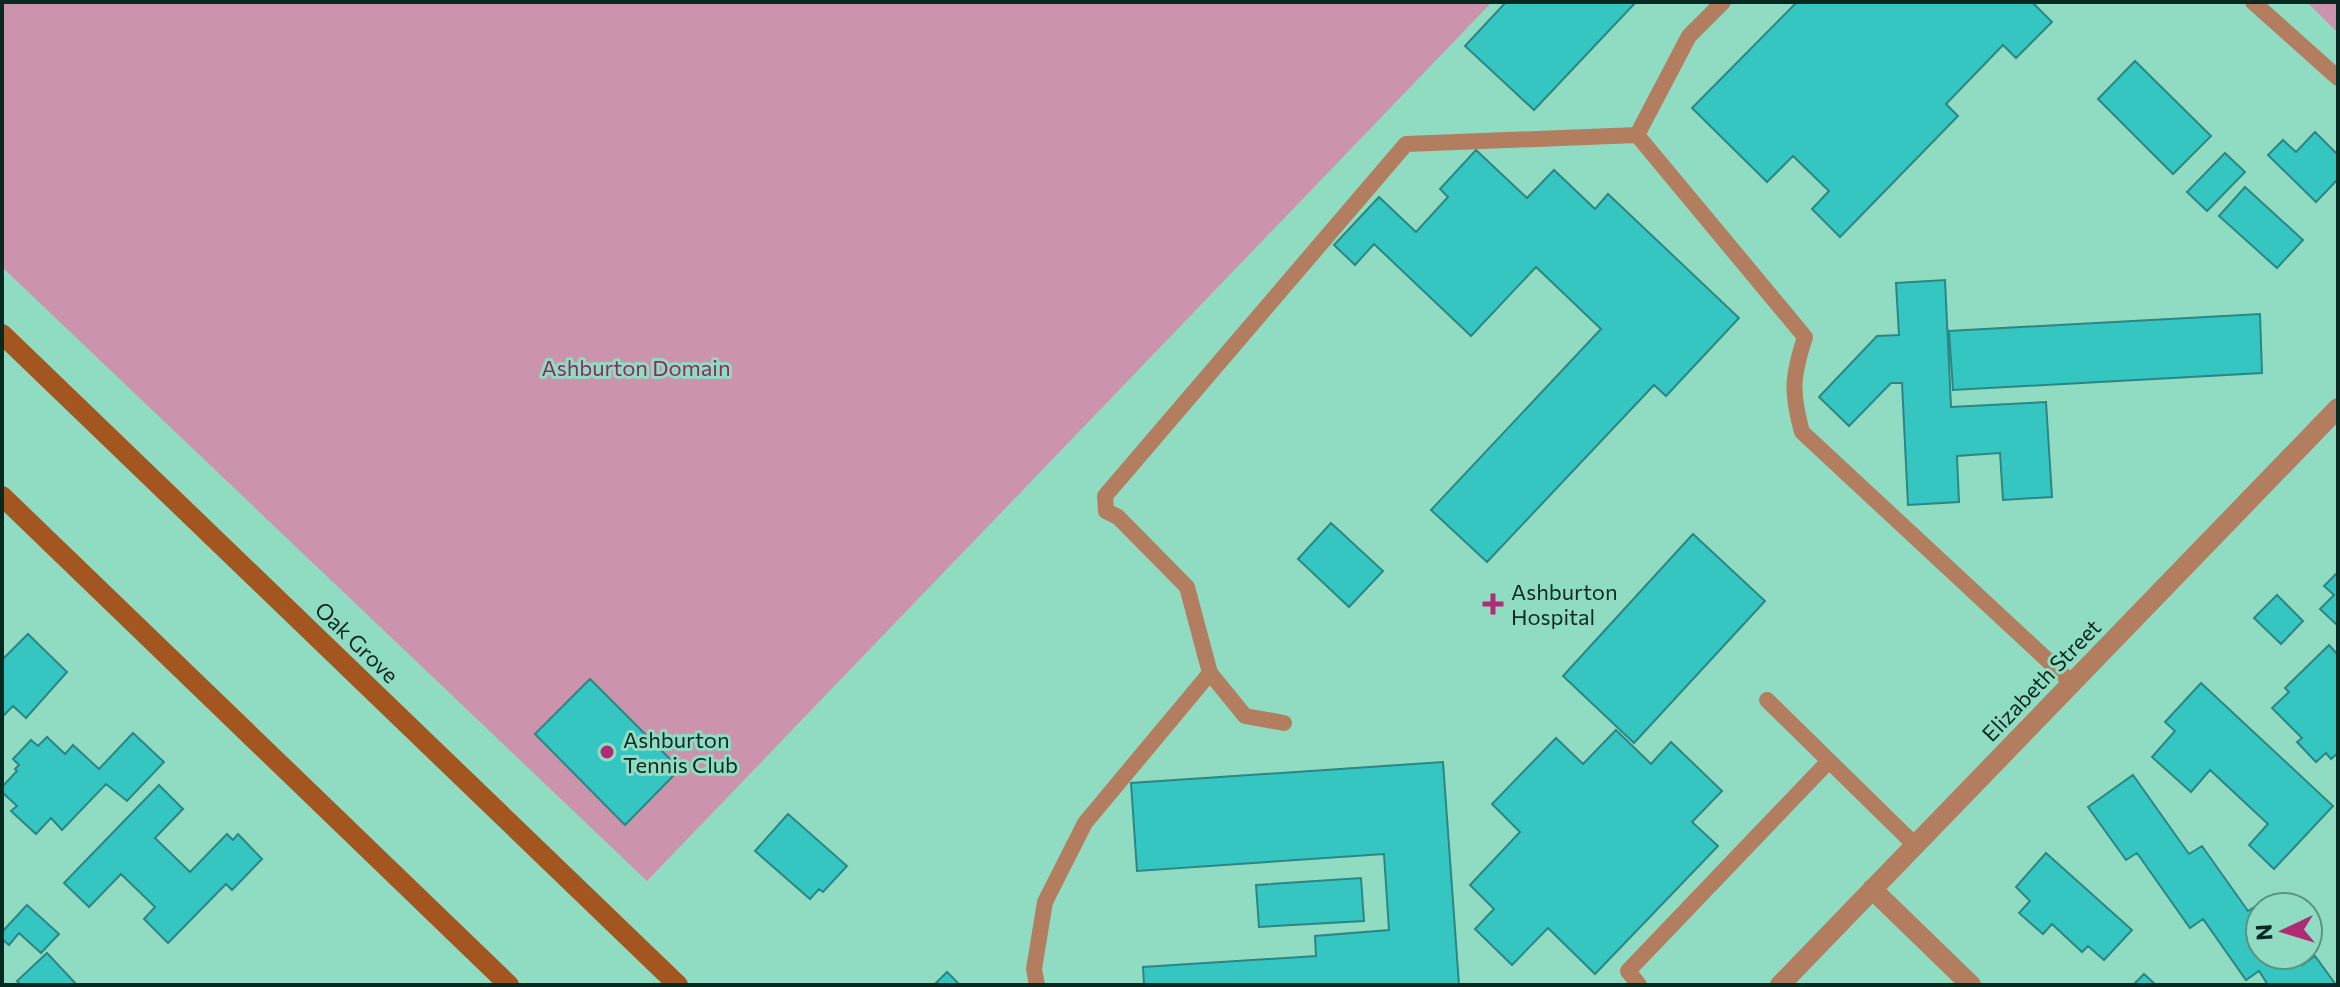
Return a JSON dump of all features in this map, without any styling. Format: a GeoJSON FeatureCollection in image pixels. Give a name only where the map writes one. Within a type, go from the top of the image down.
{"type":"FeatureCollection","features":[{"type":"Feature","properties":{"kind":"street","name":"Oak Grove"},"geometry":{"type":"LineString","coordinates":[[2,334],[678,985]]}},
{"type":"Feature","properties":{"kind":"street","name":"Elizabeth Street"},"geometry":{"type":"LineString","coordinates":[[1780,985],[2338,408]]}},
{"type":"Feature","properties":{"kind":"street"},"geometry":{"type":"LineString","coordinates":[[2,496],[509,985]]}},
{"type":"Feature","properties":{"kind":"street"},"geometry":{"type":"LineString","coordinates":[[1872,889],[1971,985]]}},
{"type":"Feature","properties":{"kind":"lane"},"geometry":{"type":"LineString","coordinates":[[1637,135],[1689,36],[1723,2]]}},
{"type":"Feature","properties":{"kind":"lane"},"geometry":{"type":"LineString","coordinates":[[2253,2],[2338,78]]}},
{"type":"Feature","properties":{"kind":"lane"},"geometry":{"type":"LineString","coordinates":[[1284,723],[1245,716],[1210,673],[1187,587],[1118,517],[1106,511],[1105,496],[1406,144],[1637,135]]}},
{"type":"Feature","properties":{"kind":"lane"},"geometry":{"type":"LineString","coordinates":[[1637,135],[1805,337],[1794,373],[1794,404],[1802,432],[2071,682]]}},
{"type":"Feature","properties":{"kind":"lane"},"geometry":{"type":"LineString","coordinates":[[1037,985],[1034,969],[1045,902],[1085,823],[1210,673]]}},
{"type":"Feature","properties":{"kind":"lane"},"geometry":{"type":"LineString","coordinates":[[1767,700],[1916,846]]}},
{"type":"Feature","properties":{"kind":"lane"},"geometry":{"type":"LineString","coordinates":[[1639,985],[1628,971],[1829,761]]}},
{"type":"Feature","properties":{"kind":"green space","name":"Ashburton Domain"},"geometry":{"type":"Polygon","coordinates":[[[2,2],[1492,2],[647,881],[2,267],[2,2]]]}},
{"type":"Feature","properties":{"kind":"green space"},"geometry":{"type":"Polygon","coordinates":[[[2307,2],[2338,2],[2338,33],[2307,2]]]}},
{"type":"Feature","properties":{"kind":"building"},"geometry":{"type":"Polygon","coordinates":[[[1506,2],[1636,2],[1534,110],[1465,46],[1506,2]]]}},
{"type":"Feature","properties":{"kind":"building"},"geometry":{"type":"Polygon","coordinates":[[[1797,2],[2032,2],[2052,22],[2016,58],[2003,45],[1946,104],[1958,116],[1840,237],[1812,209],[1829,191],[1793,156],[1767,182],[1692,108],[1797,2]]]}},
{"type":"Feature","properties":{"kind":"building"},"geometry":{"type":"Polygon","coordinates":[[[2135,61],[2211,136],[2173,174],[2098,99],[2135,61]]]}},
{"type":"Feature","properties":{"kind":"building"},"geometry":{"type":"Polygon","coordinates":[[[2315,132],[2338,155],[2338,179],[2316,202],[2268,155],[2283,140],[2296,152],[2315,132]]]}},
{"type":"Feature","properties":{"kind":"building"},"geometry":{"type":"Polygon","coordinates":[[[1476,150],[1527,198],[1554,170],[1595,209],[1608,194],[1739,318],[1666,396],[1654,385],[1487,562],[1431,510],[1601,329],[1536,267],[1471,336],[1374,244],[1355,265],[1334,245],[1379,197],[1416,232],[1448,197],[1440,189],[1476,150]]]}},
{"type":"Feature","properties":{"kind":"building"},"geometry":{"type":"Polygon","coordinates":[[[2225,153],[2245,172],[2207,211],[2187,192],[2225,153]]]}},
{"type":"Feature","properties":{"kind":"building"},"geometry":{"type":"Polygon","coordinates":[[[2245,187],[2303,240],[2277,268],[2219,216],[2245,187]]]}},
{"type":"Feature","properties":{"kind":"building"},"geometry":{"type":"Polygon","coordinates":[[[1945,280],[1951,407],[2046,402],[2052,497],[2003,500],[2000,453],[1957,456],[1959,502],[1908,505],[1902,383],[1891,383],[1849,426],[1819,397],[1877,336],[1899,335],[1896,283],[1945,280]]]}},
{"type":"Feature","properties":{"kind":"building"},"geometry":{"type":"Polygon","coordinates":[[[2260,314],[2262,373],[1953,390],[1949,331],[2260,314]]]}},
{"type":"Feature","properties":{"kind":"building"},"geometry":{"type":"Polygon","coordinates":[[[1331,523],[1383,571],[1349,607],[1298,559],[1331,523]]]}},
{"type":"Feature","properties":{"kind":"building"},"geometry":{"type":"Polygon","coordinates":[[[1693,534],[1765,601],[1634,743],[1563,676],[1693,534]]]}},
{"type":"Feature","properties":{"kind":"building"},"geometry":{"type":"Polygon","coordinates":[[[2338,572],[2338,626],[2320,609],[2334,595],[2324,586],[2338,572]]]}},
{"type":"Feature","properties":{"kind":"building"},"geometry":{"type":"Polygon","coordinates":[[[2277,595],[2303,621],[2281,644],[2254,618],[2277,595]]]}},
{"type":"Feature","properties":{"kind":"building"},"geometry":{"type":"Polygon","coordinates":[[[28,634],[67,672],[26,718],[13,706],[2,717],[2,660],[28,634]]]}},
{"type":"Feature","properties":{"kind":"building"},"geometry":{"type":"Polygon","coordinates":[[[2329,645],[2338,655],[2338,753],[2331,759],[2326,753],[2316,762],[2297,742],[2302,738],[2272,708],[2289,692],[2285,688],[2329,645]]]}},
{"type":"Feature","properties":{"kind":"building","name":"Ashburton Tennis Club"},"geometry":{"type":"Polygon","coordinates":[[[590,679],[680,769],[625,825],[535,734],[590,679]]]}},
{"type":"Feature","properties":{"kind":"building"},"geometry":{"type":"Polygon","coordinates":[[[2201,683],[2333,806],[2274,869],[2249,845],[2268,824],[2210,770],[2191,792],[2152,757],[2175,731],[2165,722],[2201,683]]]}},
{"type":"Feature","properties":{"kind":"building"},"geometry":{"type":"Polygon","coordinates":[[[1616,730],[1651,764],[1671,742],[1722,791],[1692,822],[1718,846],[1595,974],[1548,928],[1512,965],[1475,929],[1494,909],[1470,885],[1520,832],[1492,804],[1556,738],[1583,764],[1616,730]]]}},
{"type":"Feature","properties":{"kind":"building"},"geometry":{"type":"Polygon","coordinates":[[[133,733],[164,762],[127,801],[106,784],[62,830],[51,818],[36,834],[11,811],[17,806],[2,792],[2,787],[17,771],[15,769],[19,765],[13,759],[31,740],[38,746],[47,737],[65,754],[73,745],[99,769],[133,733]]]}},
{"type":"Feature","properties":{"kind":"building"},"geometry":{"type":"Polygon","coordinates":[[[1443,762],[1459,985],[1144,985],[1143,967],[1316,956],[1315,936],[1389,930],[1384,854],[1137,871],[1131,783],[1443,762]]]}},
{"type":"Feature","properties":{"kind":"building"},"geometry":{"type":"Polygon","coordinates":[[[2133,775],[2189,854],[2202,846],[2244,905],[2244,971],[2259,971],[2246,980],[2203,919],[2190,928],[2137,853],[2126,860],[2088,807],[2133,775]]]}},
{"type":"Feature","properties":{"kind":"building"},"geometry":{"type":"Polygon","coordinates":[[[159,785],[183,809],[155,838],[190,872],[227,834],[233,840],[238,834],[262,859],[232,890],[226,884],[168,943],[144,919],[155,907],[121,874],[89,907],[64,883],[159,785]]]}},
{"type":"Feature","properties":{"kind":"building"},"geometry":{"type":"Polygon","coordinates":[[[788,814],[847,866],[823,892],[819,889],[810,899],[755,851],[788,814]]]}},
{"type":"Feature","properties":{"kind":"building"},"geometry":{"type":"Polygon","coordinates":[[[2046,853],[2132,930],[2104,960],[2088,946],[2082,952],[2052,924],[2043,934],[2019,913],[2030,901],[2016,887],[2046,853]]]}},
{"type":"Feature","properties":{"kind":"building"},"geometry":{"type":"Polygon","coordinates":[[[1361,878],[1364,921],[1259,927],[1256,885],[1361,878]]]}},
{"type":"Feature","properties":{"kind":"building"},"geometry":{"type":"Polygon","coordinates":[[[27,905],[59,934],[41,953],[19,933],[9,945],[2,939],[2,932],[27,905]]]}},
{"type":"Feature","properties":{"kind":"building"},"geometry":{"type":"Polygon","coordinates":[[[47,953],[77,985],[21,985],[17,981],[47,953]]]}},
{"type":"Feature","properties":{"kind":"building"},"geometry":{"type":"Polygon","coordinates":[[[2324,968],[2336,985],[2268,985],[2259,971],[2324,971],[2324,968]]]}},
{"type":"Feature","properties":{"kind":"building"},"geometry":{"type":"Polygon","coordinates":[[[947,972],[960,985],[934,985],[947,972]]]}},
{"type":"Feature","properties":{"kind":"building"},"geometry":{"type":"Polygon","coordinates":[[[2144,974],[2156,985],[2133,985],[2144,974]]]}},
{"type":"Feature","properties":{"kind":"place","name":"Ashburton Hospital"},"geometry":{"type":"Point","coordinates":[1493,604]}},
{"type":"Feature","properties":{"kind":"place","name":"Ashburton Tennis Club"},"geometry":{"type":"Point","coordinates":[607,752]}}]}
